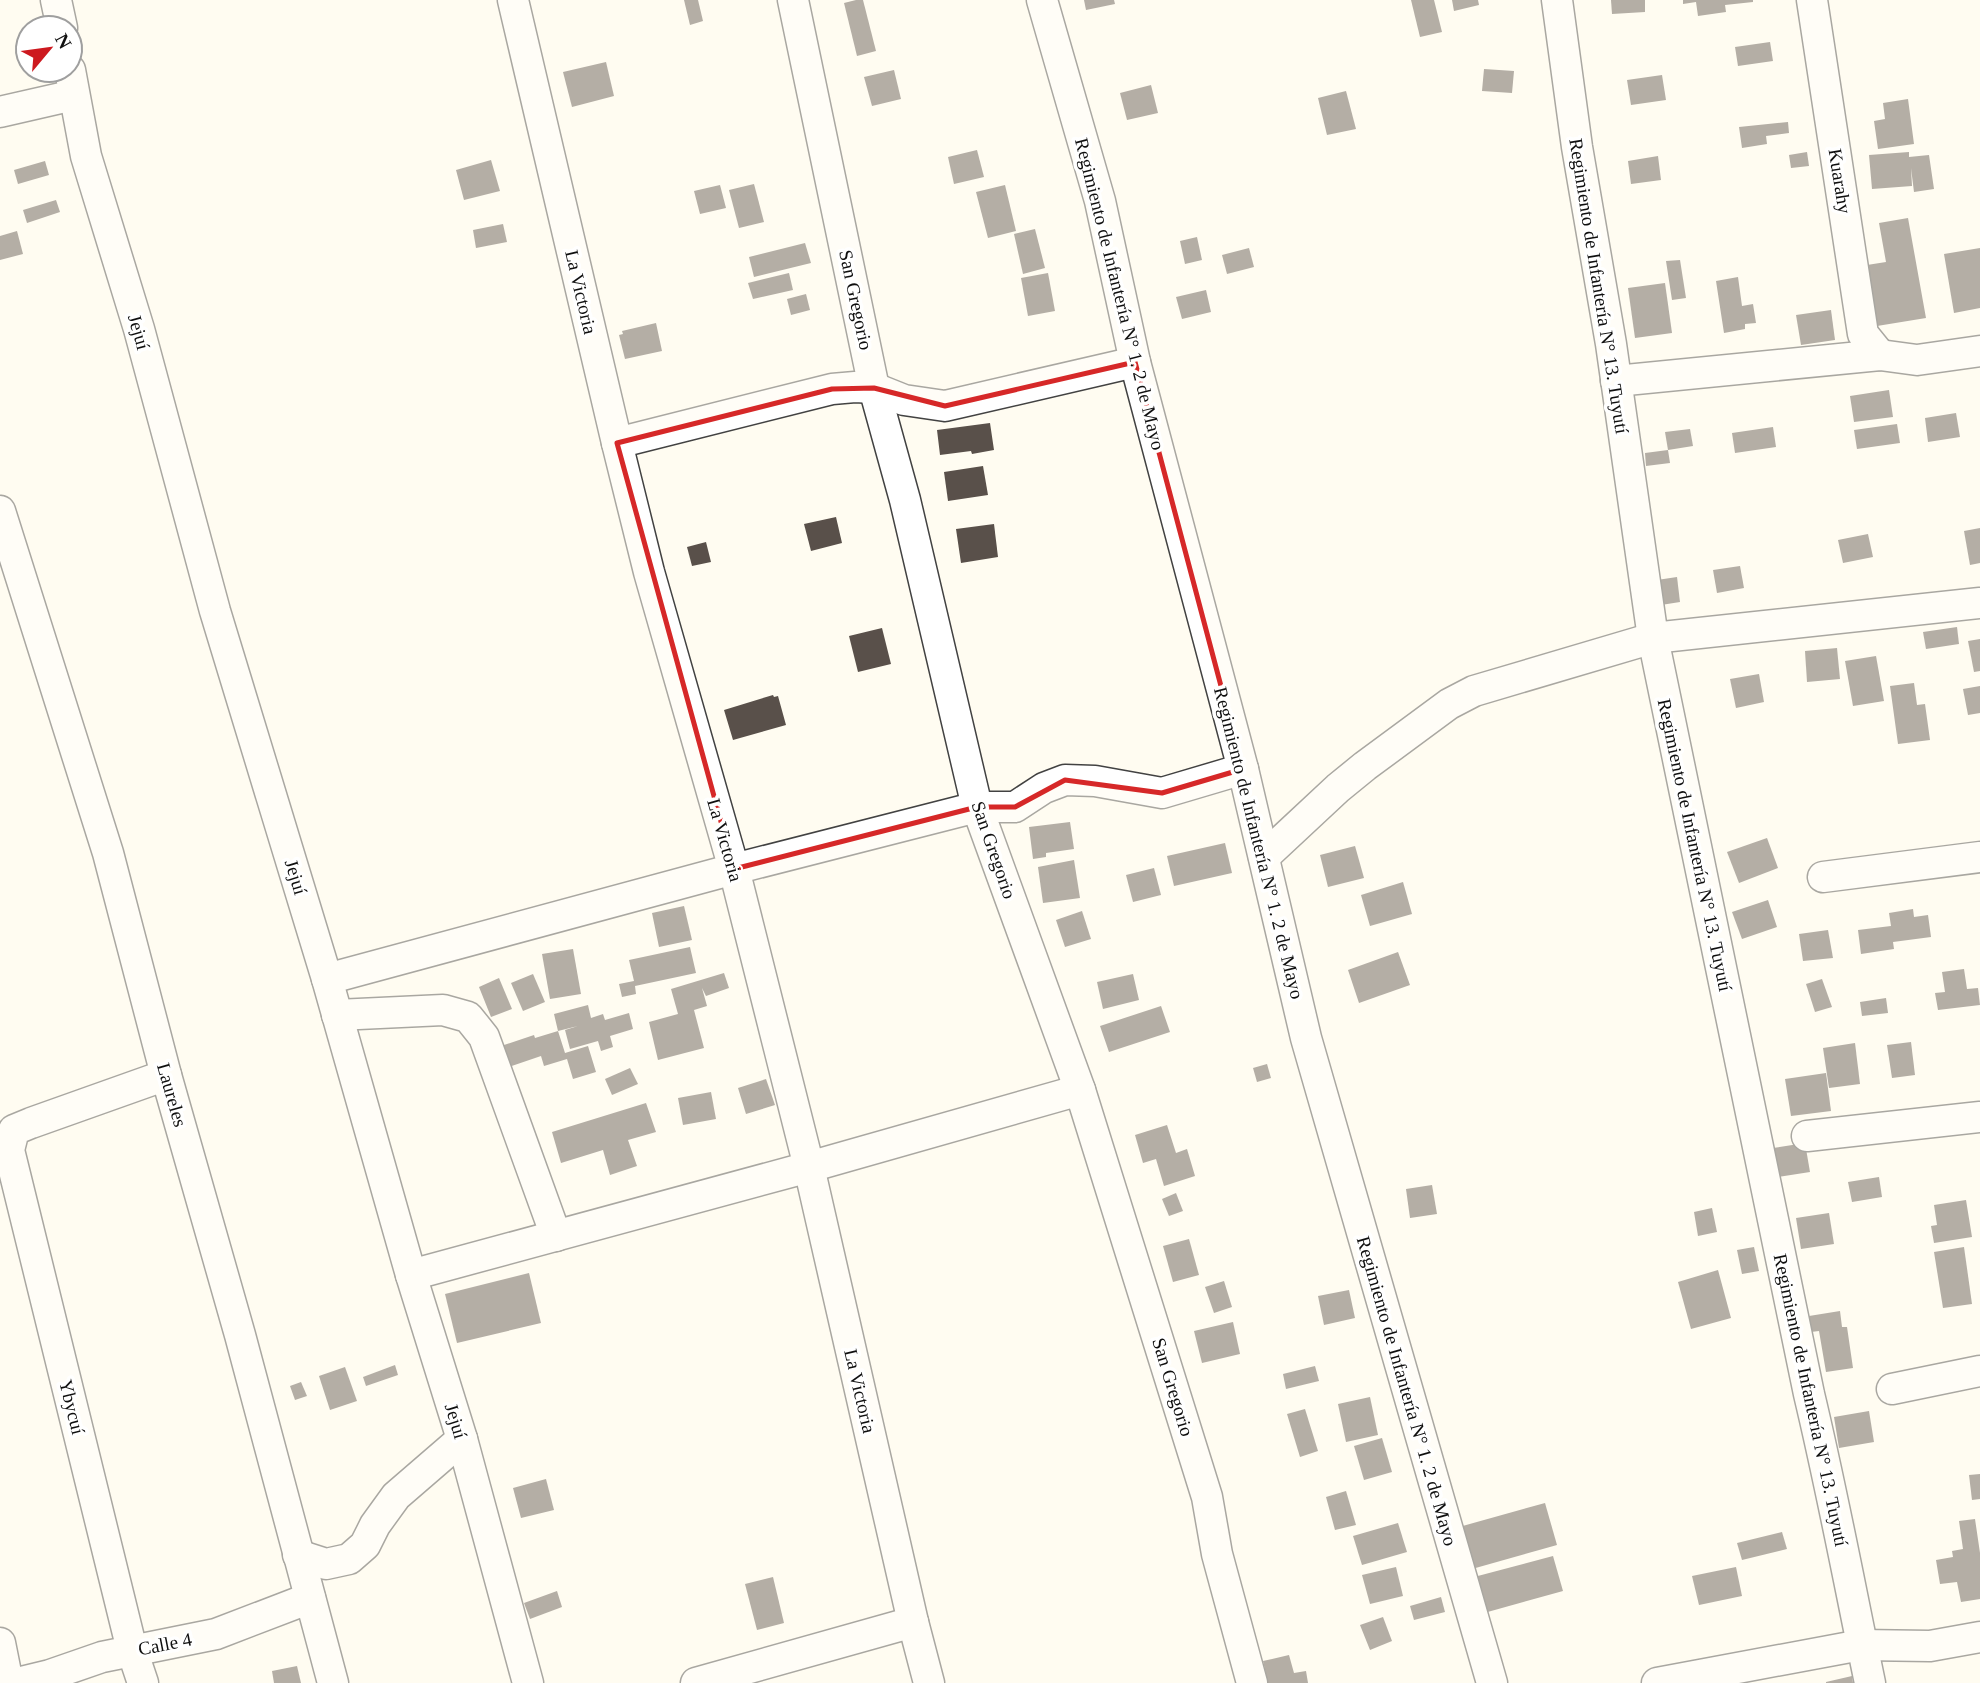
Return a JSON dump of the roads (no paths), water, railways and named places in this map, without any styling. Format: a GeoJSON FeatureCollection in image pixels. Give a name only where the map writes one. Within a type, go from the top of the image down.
{"type":"FeatureCollection","features":[{"type":"Feature","properties":{"kind":"street","name":"La Victoria"},"geometry":{"type":"LineString","coordinates":[[513,0],[649,572],[734,869],[809,1167],[929,1683]]}},
{"type":"Feature","properties":{"kind":"street","name":"San Gregorio"},"geometry":{"type":"LineString","coordinates":[[793,0],[874,388],[905,500],[977,807],[1080,1090],[1207,1497],[1217,1554],[1252,1683]]}},
{"type":"Feature","properties":{"kind":"street","name":"Regimiento de Infantería N° 1. 2 de Mayo"},"geometry":{"type":"LineString","coordinates":[[1042,0],[1100,201],[1135,362],[1243,769],[1306,1038],[1492,1683]]}},
{"type":"Feature","properties":{"kind":"street","name":"Regimiento de Infantería N° 13. Tuyutí"},"geometry":{"type":"LineString","coordinates":[[1557,0],[1653,638],[1870,1683]]}},
{"type":"Feature","properties":{"kind":"street","name":"Kuarahy"},"geometry":{"type":"LineString","coordinates":[[1812,0],[1863,334],[1880,355]]}},
{"type":"Feature","properties":{"kind":"street"},"geometry":{"type":"LineString","coordinates":[[0,112],[70,84]]}},
{"type":"Feature","properties":{"kind":"street","name":"Jejuí"},"geometry":{"type":"LineString","coordinates":[[72,84],[86,156],[139,329],[215,611],[327,979],[411,1275],[462,1439],[528,1683]]}},
{"type":"Feature","properties":{"kind":"street"},"geometry":{"type":"LineString","coordinates":[[1616,381],[1880,355],[1917,359],[1980,351]]}},
{"type":"Feature","properties":{"kind":"street"},"geometry":{"type":"LineString","coordinates":[[617,443],[832,389],[874,388],[904,400],[945,407],[1135,362]]}},
{"type":"Feature","properties":{"kind":"street","name":"Laureles"},"geometry":{"type":"LineString","coordinates":[[0,511],[108,853],[166,1075],[240,1335],[333,1683]]}},
{"type":"Feature","properties":{"kind":"street"},"geometry":{"type":"LineString","coordinates":[[1264,857],[1338,788],[1448,704],[1474,691],[1653,638],[1980,603]]}},
{"type":"Feature","properties":{"kind":"street"},"geometry":{"type":"LineString","coordinates":[[327,979],[734,869],[977,807],[1015,807],[1044,788],[1065,780],[1096,781],[1162,793],[1243,769]]}},
{"type":"Feature","properties":{"kind":"street"},"geometry":{"type":"LineString","coordinates":[[1823,877],[1980,857]]}},
{"type":"Feature","properties":{"kind":"street"},"geometry":{"type":"LineString","coordinates":[[337,1014],[443,1010],[468,1017],[484,1037],[556,1236]]}},
{"type":"Feature","properties":{"kind":"street"},"geometry":{"type":"LineString","coordinates":[[8,1144],[31,1123],[166,1075]]}},
{"type":"Feature","properties":{"kind":"street"},"geometry":{"type":"LineString","coordinates":[[411,1275],[1080,1090]]}},
{"type":"Feature","properties":{"kind":"street"},"geometry":{"type":"LineString","coordinates":[[1807,1136],[1980,1116]]}},
{"type":"Feature","properties":{"kind":"street","name":"Ybycuí"},"geometry":{"type":"LineString","coordinates":[[8,1144],[132,1650],[143,1683]]}},
{"type":"Feature","properties":{"kind":"street"},"geometry":{"type":"LineString","coordinates":[[1892,1389],[1980,1371]]}},
{"type":"Feature","properties":{"kind":"street"},"geometry":{"type":"LineString","coordinates":[[298,1555],[326,1564],[349,1559],[365,1545],[375,1525],[396,1496],[462,1439]]}},
{"type":"Feature","properties":{"kind":"street","name":"Calle 4"},"geometry":{"type":"LineString","coordinates":[[18,1683],[48,1679],[102,1657],[216,1634],[310,1598]]}},
{"type":"Feature","properties":{"kind":"street"},"geometry":{"type":"LineString","coordinates":[[696,1683],[913,1622]]}},
{"type":"Feature","properties":{"kind":"street"},"geometry":{"type":"LineString","coordinates":[[1657,1683],[1861,1645],[1930,1646],[1980,1637]]}},
{"type":"Feature","properties":{"kind":"street"},"geometry":{"type":"LineString","coordinates":[[0,1643],[8,1683]]}}]}
